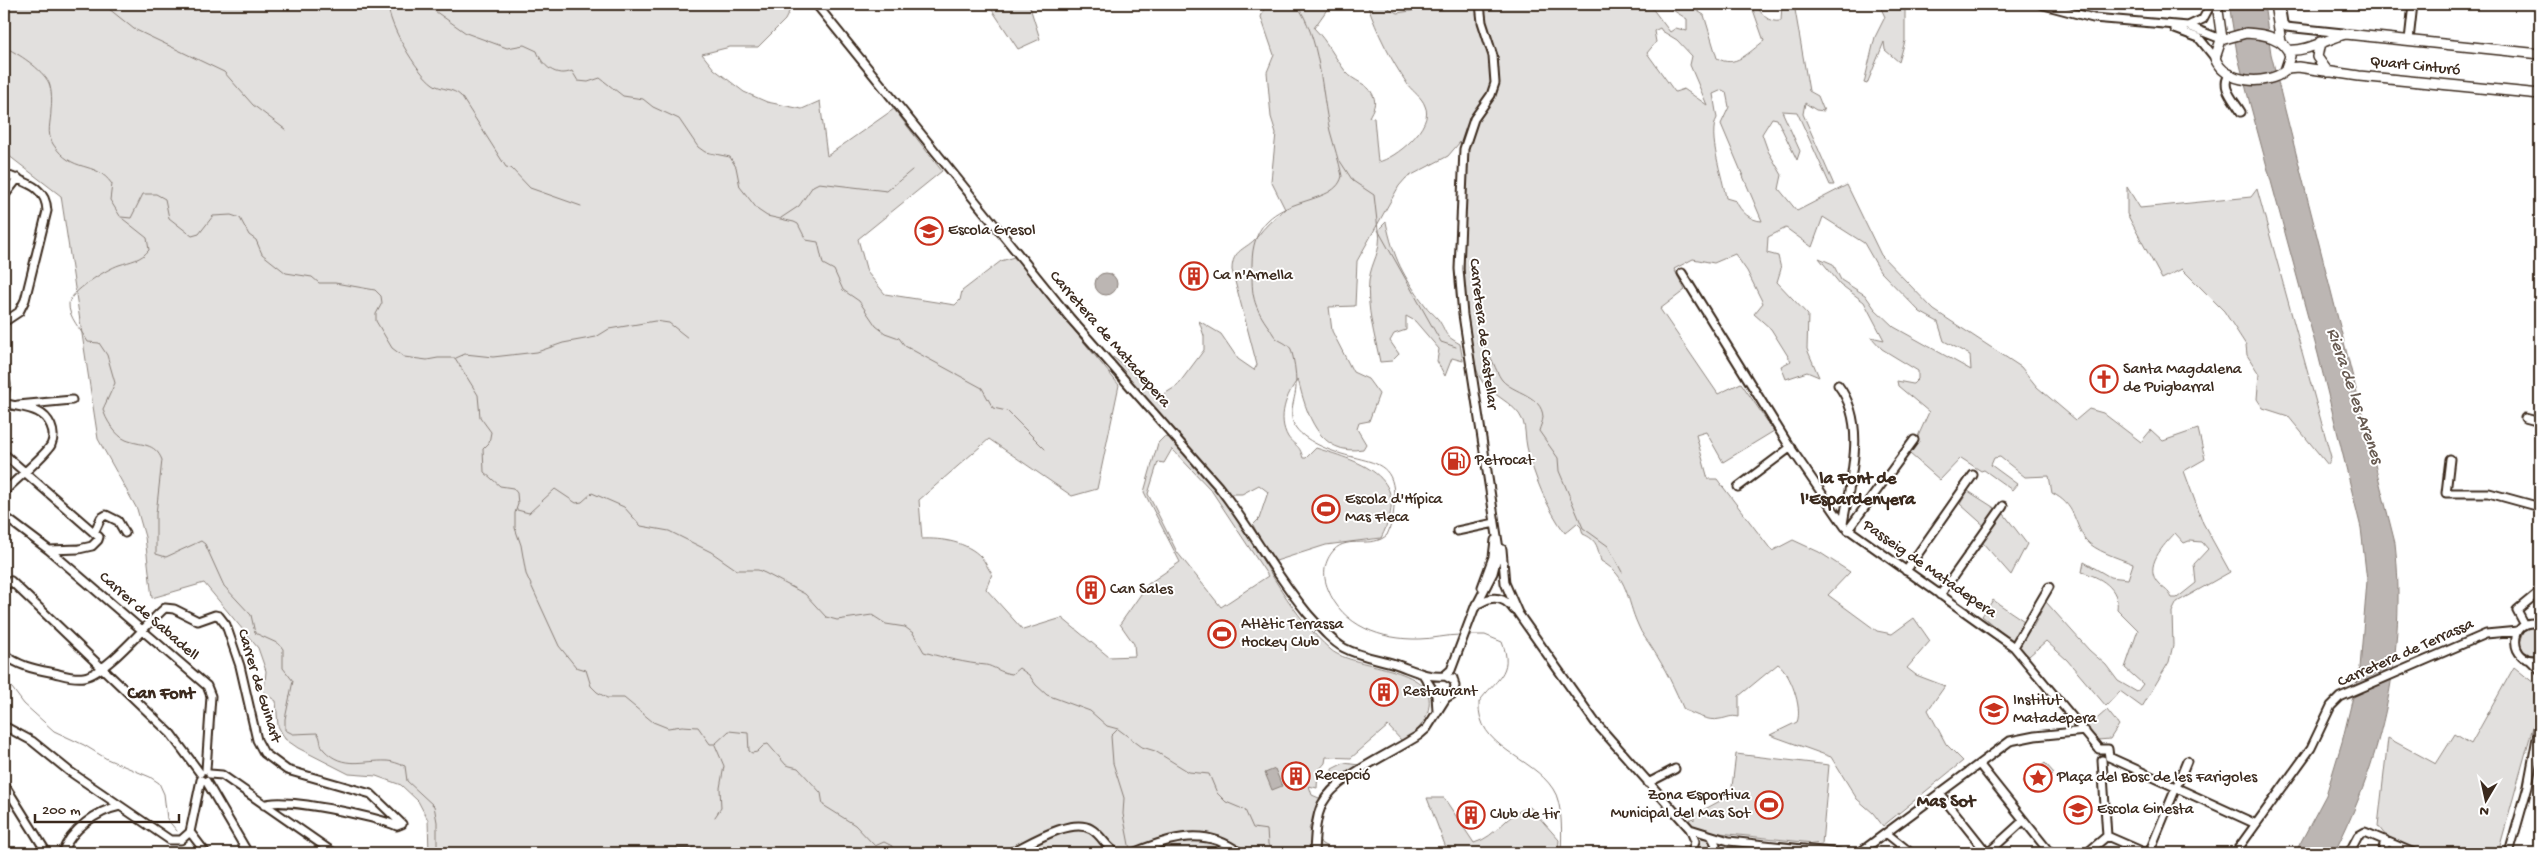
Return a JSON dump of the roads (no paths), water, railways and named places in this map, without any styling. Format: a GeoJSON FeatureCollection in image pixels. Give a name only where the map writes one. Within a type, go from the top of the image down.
{"type":"FeatureCollection","features":[{"type":"Feature","properties":{"kind":"main road"},"geometry":{"type":"LineString","coordinates":[[2217,4],[2223,38]]}},
{"type":"Feature","properties":{"kind":"main road"},"geometry":{"type":"LineString","coordinates":[[2274,4],[2277,40]]}},
{"type":"Feature","properties":{"kind":"main road"},"geometry":{"type":"LineString","coordinates":[[2246,33],[2277,40],[2288,50],[2290,60],[2287,68],[2277,77],[2267,80],[2249,80],[2230,74],[2221,68],[2214,58],[2216,48],[2223,38],[2246,33]]}},
{"type":"Feature","properties":{"kind":"main road"},"geometry":{"type":"LineString","coordinates":[[2288,50],[2301,51],[2320,42],[2346,34],[2540,54]]}},
{"type":"Feature","properties":{"kind":"main road"},"geometry":{"type":"LineString","coordinates":[[2320,42],[2316,58],[2328,72]]}},
{"type":"Feature","properties":{"kind":"main road","name":"Quart Cinturó"},"geometry":{"type":"LineString","coordinates":[[2287,68],[2298,66],[2328,72],[2540,94]]}},
{"type":"Feature","properties":{"kind":"street","name":"Carretera de Matadepera"},"geometry":{"type":"LineString","coordinates":[[816,4],[1070,318],[1218,486],[1237,511],[1283,584],[1316,623],[1344,647],[1424,676]]}},
{"type":"Feature","properties":{"kind":"street","name":"Carretera de Castellar"},"geometry":{"type":"LineString","coordinates":[[1477,605],[1495,568],[1499,555],[1496,525],[1462,315],[1459,269],[1464,149],[1474,119],[1491,95],[1495,83],[1493,56],[1482,22],[1480,4]]}},
{"type":"Feature","properties":{"kind":"street"},"geometry":{"type":"LineString","coordinates":[[2040,4],[2093,18],[2188,26],[2223,38]]}},
{"type":"Feature","properties":{"kind":"street"},"geometry":{"type":"LineString","coordinates":[[2188,26],[2203,19],[2211,4]]}},
{"type":"Feature","properties":{"kind":"street"},"geometry":{"type":"LineString","coordinates":[[2280,4],[2283,23],[2286,27],[2346,34]]}},
{"type":"Feature","properties":{"kind":"street"},"geometry":{"type":"LineString","coordinates":[[2409,40],[2413,4]]}},
{"type":"Feature","properties":{"kind":"street"},"geometry":{"type":"LineString","coordinates":[[2130,22],[2191,33],[2203,41],[2214,58]]}},
{"type":"Feature","properties":{"kind":"street"},"geometry":{"type":"LineString","coordinates":[[2230,74],[2225,85],[2241,112]]}},
{"type":"Feature","properties":{"kind":"street"},"geometry":{"type":"LineString","coordinates":[[4,174],[26,181],[41,192],[47,211],[25,300],[16,315],[4,322]]}},
{"type":"Feature","properties":{"kind":"street"},"geometry":{"type":"LineString","coordinates":[[4,196],[18,178]]}},
{"type":"Feature","properties":{"kind":"street","name":"Passeig de Matadepera"},"geometry":{"type":"LineString","coordinates":[[1682,273],[1790,447],[1846,527],[2014,647],[2099,749]]}},
{"type":"Feature","properties":{"kind":"street"},"geometry":{"type":"LineString","coordinates":[[4,367],[6,385],[4,395]]}},
{"type":"Feature","properties":{"kind":"street"},"geometry":{"type":"LineString","coordinates":[[1838,384],[1850,405],[1855,440],[1846,527]]}},
{"type":"Feature","properties":{"kind":"street"},"geometry":{"type":"LineString","coordinates":[[18,405],[21,403],[72,400]]}},
{"type":"Feature","properties":{"kind":"street"},"geometry":{"type":"LineString","coordinates":[[4,403],[18,405],[42,414],[51,425],[52,434],[50,446],[4,492]]}},
{"type":"Feature","properties":{"kind":"street"},"geometry":{"type":"LineString","coordinates":[[2525,418],[2540,422]]}},
{"type":"Feature","properties":{"kind":"street"},"geometry":{"type":"LineString","coordinates":[[1846,527],[1914,440]]}},
{"type":"Feature","properties":{"kind":"street"},"geometry":{"type":"LineString","coordinates":[[1738,486],[1790,447]]}},
{"type":"Feature","properties":{"kind":"street"},"geometry":{"type":"LineString","coordinates":[[4,454],[99,537],[92,546],[49,550]]}},
{"type":"Feature","properties":{"kind":"street"},"geometry":{"type":"LineString","coordinates":[[2450,459],[2446,493],[2489,493],[2540,507]]}},
{"type":"Feature","properties":{"kind":"street"},"geometry":{"type":"LineString","coordinates":[[1906,571],[1973,475]]}},
{"type":"Feature","properties":{"kind":"street"},"geometry":{"type":"LineString","coordinates":[[1940,594],[2004,506]]}},
{"type":"Feature","properties":{"kind":"street"},"geometry":{"type":"LineString","coordinates":[[94,533],[99,521],[106,515],[118,521],[124,533]]}},
{"type":"Feature","properties":{"kind":"street","name":"Carrer de Sabadell"},"geometry":{"type":"LineString","coordinates":[[4,516],[49,550],[209,688],[211,703],[204,776]]}},
{"type":"Feature","properties":{"kind":"street","name":"Carretera de Castellar"},"geometry":{"type":"LineString","coordinates":[[1477,605],[1493,557],[1496,525]]}},
{"type":"Feature","properties":{"kind":"street"},"geometry":{"type":"LineString","coordinates":[[1457,531],[1496,525]]}},
{"type":"Feature","properties":{"kind":"street"},"geometry":{"type":"LineString","coordinates":[[1498,538],[1505,564],[1504,577]]}},
{"type":"Feature","properties":{"kind":"street"},"geometry":{"type":"LineString","coordinates":[[1482,589],[1495,568],[1504,577],[1518,613]]}},
{"type":"Feature","properties":{"kind":"street"},"geometry":{"type":"LineString","coordinates":[[4,587],[11,581],[171,734],[204,776],[248,853]]}},
{"type":"Feature","properties":{"kind":"street"},"geometry":{"type":"LineString","coordinates":[[2014,647],[2049,587]]}},
{"type":"Feature","properties":{"kind":"street"},"geometry":{"type":"LineString","coordinates":[[2525,625],[2517,610],[2540,591]]}},
{"type":"Feature","properties":{"kind":"street"},"geometry":{"type":"LineString","coordinates":[[1437,711],[1434,683],[1452,667],[1477,605],[1488,598],[1499,598],[1510,604],[1518,613],[1590,716],[1690,829],[1712,838],[1729,841],[1794,851],[1840,853]]}},
{"type":"Feature","properties":{"kind":"street","name":"Carrer de Guinart"},"geometry":{"type":"LineString","coordinates":[[102,668],[165,608],[174,609],[198,621],[215,615],[219,616],[226,625],[237,657],[257,740],[264,753],[287,770],[371,794],[402,824],[397,826],[358,815],[307,806],[275,802],[264,805]]}},
{"type":"Feature","properties":{"kind":"street"},"geometry":{"type":"LineString","coordinates":[[2515,646],[2518,631],[2525,625],[2537,623],[2540,618]]}},
{"type":"Feature","properties":{"kind":"street","name":"Carretera de Terrassa"},"geometry":{"type":"LineString","coordinates":[[2235,853],[2310,748],[2331,706],[2340,697],[2412,665],[2492,633],[2518,631]]}},
{"type":"Feature","properties":{"kind":"street","name":"Carretera de Terrassa"},"geometry":{"type":"LineString","coordinates":[[2492,633],[2506,637],[2522,656],[2540,670]]}},
{"type":"Feature","properties":{"kind":"street"},"geometry":{"type":"LineString","coordinates":[[4,654],[21,665],[69,677],[88,676],[102,668]]}},
{"type":"Feature","properties":{"kind":"street"},"geometry":{"type":"LineString","coordinates":[[2529,660],[2540,659]]}},
{"type":"Feature","properties":{"kind":"street"},"geometry":{"type":"LineString","coordinates":[[1314,853],[1318,815],[1324,800],[1344,780],[1419,735],[1427,728],[1446,698],[1455,690],[1452,667]]}},
{"type":"Feature","properties":{"kind":"street"},"geometry":{"type":"LineString","coordinates":[[1424,676],[1441,677],[1454,681]]}},
{"type":"Feature","properties":{"kind":"street"},"geometry":{"type":"LineString","coordinates":[[1424,676],[1435,692],[1446,698]]}},
{"type":"Feature","properties":{"kind":"street"},"geometry":{"type":"LineString","coordinates":[[2509,853],[2528,786],[2540,722]]}},
{"type":"Feature","properties":{"kind":"street"},"geometry":{"type":"LineString","coordinates":[[4,726],[32,741],[69,771],[167,839],[181,840],[190,832],[204,776]]}},
{"type":"Feature","properties":{"kind":"street"},"geometry":{"type":"LineString","coordinates":[[1859,853],[2010,741],[2018,738],[2085,731]]}},
{"type":"Feature","properties":{"kind":"street"},"geometry":{"type":"LineString","coordinates":[[2107,836],[2102,760],[2097,755],[2099,749],[2108,749],[2109,756]]}},
{"type":"Feature","properties":{"kind":"street"},"geometry":{"type":"LineString","coordinates":[[2109,756],[2256,824]]}},
{"type":"Feature","properties":{"kind":"street"},"geometry":{"type":"LineString","coordinates":[[2102,760],[2109,756]]}},
{"type":"Feature","properties":{"kind":"street"},"geometry":{"type":"LineString","coordinates":[[2107,836],[2147,853],[2187,761]]}},
{"type":"Feature","properties":{"kind":"street"},"geometry":{"type":"LineString","coordinates":[[1979,764],[2050,853]]}},
{"type":"Feature","properties":{"kind":"street"},"geometry":{"type":"LineString","coordinates":[[1648,783],[1674,769]]}},
{"type":"Feature","properties":{"kind":"street"},"geometry":{"type":"LineString","coordinates":[[204,776],[222,775],[334,853]]}},
{"type":"Feature","properties":{"kind":"street"},"geometry":{"type":"LineString","coordinates":[[4,784],[47,853]]}},
{"type":"Feature","properties":{"kind":"street"},"geometry":{"type":"LineString","coordinates":[[1940,794],[1987,853],[2023,821]]}},
{"type":"Feature","properties":{"kind":"street"},"geometry":{"type":"LineString","coordinates":[[62,853],[71,837],[86,823],[106,811],[120,806]]}},
{"type":"Feature","properties":{"kind":"street"},"geometry":{"type":"LineString","coordinates":[[1010,853],[1062,829],[1076,826],[1094,831],[1110,850],[1117,853]]}},
{"type":"Feature","properties":{"kind":"street"},"geometry":{"type":"LineString","coordinates":[[1690,829],[1694,849]]}},
{"type":"Feature","properties":{"kind":"street"},"geometry":{"type":"LineString","coordinates":[[190,832],[206,853]]}},
{"type":"Feature","properties":{"kind":"street"},"geometry":{"type":"LineString","coordinates":[[2349,853],[2361,832],[2370,833],[2414,853]]}},
{"type":"Feature","properties":{"kind":"street"},"geometry":{"type":"LineString","coordinates":[[1886,833],[1911,853]]}},
{"type":"Feature","properties":{"kind":"street"},"geometry":{"type":"LineString","coordinates":[[1694,849],[1704,835]]}},
{"type":"Feature","properties":{"kind":"street"},"geometry":{"type":"LineString","coordinates":[[2087,853],[2107,836]]}},
{"type":"Feature","properties":{"kind":"street"},"geometry":{"type":"LineString","coordinates":[[1132,853],[1170,838],[1185,837],[1213,840],[1240,853]]}},
{"type":"Feature","properties":{"kind":"street"},"geometry":{"type":"LineString","coordinates":[[1712,838],[1715,851]]}},
{"type":"Feature","properties":{"kind":"street"},"geometry":{"type":"LineString","coordinates":[[2382,853],[2385,840]]}},
{"type":"Feature","properties":{"kind":"street"},"geometry":{"type":"LineString","coordinates":[[1715,851],[1719,844],[1729,841]]}},
{"type":"Feature","properties":{"kind":"street"},"geometry":{"type":"LineString","coordinates":[[669,853],[693,853]]}},
{"type":"Feature","properties":{"kind":"water","name":"Riera de les Arenes"},"geometry":{"type":"Polygon","coordinates":[[[2229,4],[2264,4],[2271,54],[2395,543],[2398,583],[2397,623],[2394,663],[2387,702],[2378,741],[2366,779],[2334,853],[2295,853],[2326,795],[2342,742],[2360,668],[2367,581],[2361,528],[2318,354],[2237,53],[2229,4]]]}},
{"type":"Feature","properties":{"kind":"water"},"geometry":{"type":"Polygon","coordinates":[[[1106,273],[1114,276],[1117,284],[1114,292],[1106,295],[1098,292],[1095,284],[1098,276],[1106,273]]]}},
{"type":"Feature","properties":{"kind":"water"},"geometry":{"type":"Polygon","coordinates":[[[1275,769],[1282,786],[1272,790],[1265,773],[1275,769]]]}},
{"type":"Feature","properties":{"kind":"waterway"},"geometry":{"type":"LineString","coordinates":[[103,4],[134,29],[224,72],[253,105],[286,130]]}},
{"type":"Feature","properties":{"kind":"waterway"},"geometry":{"type":"LineString","coordinates":[[388,4],[389,13],[398,35],[411,59],[433,84],[458,93],[461,96],[506,167],[511,168],[530,188],[581,206]]}},
{"type":"Feature","properties":{"kind":"waterway"},"geometry":{"type":"LineString","coordinates":[[404,4],[432,9],[466,33],[507,48],[524,45],[537,51],[546,66],[555,72],[566,73],[572,71],[578,81],[588,82],[600,78],[623,96],[643,99],[653,107],[679,119],[698,147],[705,152],[730,157],[736,167],[740,187],[758,210],[767,216],[798,224],[806,240],[818,242],[823,264],[834,270],[843,290],[859,301],[876,326],[885,333],[899,338],[905,346],[982,388],[993,408],[1007,411],[1045,449]]}},
{"type":"Feature","properties":{"kind":"waterway"},"geometry":{"type":"LineString","coordinates":[[1296,4],[1311,32],[1319,65],[1330,131],[1342,176],[1336,187],[1325,194],[1278,212],[1265,223],[1256,240],[1252,264],[1255,303],[1276,338],[1291,349],[1296,383],[1292,417],[1296,428],[1307,438],[1322,447],[1369,461],[1382,467],[1390,477],[1394,494],[1393,515],[1387,535],[1374,541],[1346,543],[1334,550],[1326,563],[1326,584],[1334,602],[1343,613],[1365,628],[1378,633],[1405,639],[1460,635]]}},
{"type":"Feature","properties":{"kind":"waterway"},"geometry":{"type":"LineString","coordinates":[[4,47],[29,62],[46,78],[51,93],[52,104],[49,132],[53,144],[68,160],[105,176],[112,184],[110,200],[120,216]]}},
{"type":"Feature","properties":{"kind":"waterway"},"geometry":{"type":"LineString","coordinates":[[1340,161],[1353,181],[1374,195],[1378,230],[1441,342],[1456,347]]}},
{"type":"Feature","properties":{"kind":"waterway"},"geometry":{"type":"LineString","coordinates":[[781,218],[799,206],[813,186],[819,183],[887,191],[912,170]]}},
{"type":"Feature","properties":{"kind":"waterway"},"geometry":{"type":"LineString","coordinates":[[121,217],[131,218],[143,194],[156,194],[165,199],[169,218],[192,236],[199,234],[213,216],[231,215],[240,218],[249,235],[256,240],[262,254],[286,273],[312,277],[319,283],[335,283],[375,290],[381,296],[382,303],[376,314],[376,321],[392,348],[404,357],[427,360],[455,358],[478,395],[480,417],[491,432],[489,443],[483,449],[484,472],[500,486],[513,488],[517,493],[518,504],[515,513],[515,528],[521,545],[526,574],[559,646],[576,667],[586,670],[591,686],[607,698],[624,698],[653,722],[668,728],[682,726],[698,727],[710,744],[715,744],[729,731],[748,733],[749,751],[752,753],[757,752],[764,745],[768,744],[786,765],[798,768],[821,793],[823,805],[855,825],[875,846],[884,842],[892,846],[895,853]]}},
{"type":"Feature","properties":{"kind":"waterway"},"geometry":{"type":"LineString","coordinates":[[123,219],[147,238],[149,250],[139,258],[113,267],[82,287],[71,299],[69,309],[73,319],[88,342],[99,343],[107,355],[115,383],[103,409],[109,422],[122,438],[151,447],[156,450],[162,460],[156,514],[156,554],[166,557],[201,541],[205,544],[224,586],[251,615],[255,633],[279,644],[283,649],[283,668],[293,681],[285,719],[285,730],[293,734],[317,733],[324,750],[339,760],[354,763],[389,761],[405,766],[407,781],[434,806],[437,822],[437,853]]}},
{"type":"Feature","properties":{"kind":"waterway"},"geometry":{"type":"LineString","coordinates":[[456,358],[465,354],[493,357],[537,352],[563,343],[596,337],[609,329],[655,321],[669,323],[688,338]]}},
{"type":"Feature","properties":{"kind":"waterway"},"geometry":{"type":"LineString","coordinates":[[1477,343],[1489,353],[1502,380],[1538,404],[1543,417],[1539,431],[1558,458],[1559,471],[1583,528],[1608,546],[1622,572]]}},
{"type":"Feature","properties":{"kind":"waterway"},"geometry":{"type":"LineString","coordinates":[[517,510],[529,513],[555,489],[576,503],[582,502],[592,493],[624,507],[641,526],[669,531],[711,552],[737,570],[758,570],[805,594],[826,617],[837,620],[872,615],[886,624],[905,627],[913,633],[924,652],[989,666],[1012,674],[1019,668],[1029,675],[1047,695],[1090,711],[1107,726],[1118,729],[1142,747],[1155,751],[1189,772],[1209,774],[1217,793],[1226,802],[1245,810],[1253,828],[1267,830],[1268,844],[1272,853]]}},
{"type":"Feature","properties":{"kind":"waterway"},"geometry":{"type":"LineString","coordinates":[[1467,635],[1485,635],[1502,642],[1505,653],[1505,669],[1479,702],[1480,718],[1486,730],[1496,741],[1544,778],[1553,789],[1559,803],[1562,829],[1561,853]]}},
{"type":"Feature","properties":{"kind":"waterway"},"geometry":{"type":"LineString","coordinates":[[4,682],[12,688],[24,704],[54,731],[84,745],[107,759],[150,777],[159,783],[164,794],[167,819],[177,831]]}},
{"type":"Feature","properties":{"kind":"waterway"},"geometry":{"type":"LineString","coordinates":[[1117,730],[1111,736],[1113,763],[1124,798],[1123,814],[1130,850]]}},
{"type":"Feature","properties":{"kind":"waterway"},"geometry":{"type":"LineString","coordinates":[[715,745],[724,766],[720,788],[721,808],[715,817]]}},
{"type":"Feature","properties":{"kind":"place","name":"Escola Gresol"},"geometry":{"type":"Point","coordinates":[929,231]}},
{"type":"Feature","properties":{"kind":"place","name":"Ca n'Arnella"},"geometry":{"type":"Point","coordinates":[1194,276]}},
{"type":"Feature","properties":{"kind":"place","name":"Santa Magdalena de Puigbarral"},"geometry":{"type":"Point","coordinates":[2104,379]}},
{"type":"Feature","properties":{"kind":"place","name":"Petrocat"},"geometry":{"type":"Point","coordinates":[1456,461]}},
{"type":"Feature","properties":{"kind":"place","name":"Escola d'Hípica Mas Fleca"},"geometry":{"type":"Point","coordinates":[1326,509]}},
{"type":"Feature","properties":{"kind":"place","name":"Can Sales"},"geometry":{"type":"Point","coordinates":[1091,590]}},
{"type":"Feature","properties":{"kind":"place","name":"Atlètic Terrassa Hockey Club"},"geometry":{"type":"Point","coordinates":[1222,634]}},
{"type":"Feature","properties":{"kind":"place","name":"Restaurant"},"geometry":{"type":"Point","coordinates":[1384,692]}},
{"type":"Feature","properties":{"kind":"place","name":"Institut Matadepera"},"geometry":{"type":"Point","coordinates":[1994,710]}},
{"type":"Feature","properties":{"kind":"place","name":"Recepció"},"geometry":{"type":"Point","coordinates":[1296,776]}},
{"type":"Feature","properties":{"kind":"place","name":"Plaça del Bosc de les Farigoles"},"geometry":{"type":"Point","coordinates":[2038,778]}},
{"type":"Feature","properties":{"kind":"place","name":"Zona Esportiva Municipal del Mas Sot"},"geometry":{"type":"Point","coordinates":[1769,805]}},
{"type":"Feature","properties":{"kind":"place","name":"Escola Ginesta"},"geometry":{"type":"Point","coordinates":[2078,810]}},
{"type":"Feature","properties":{"kind":"place","name":"Club de tir"},"geometry":{"type":"Point","coordinates":[1471,815]}},
{"type":"Feature","properties":{"kind":"district","name":"la Font de l'Espardenyera"},"geometry":{"type":"Point","coordinates":[1858,489]}},
{"type":"Feature","properties":{"kind":"district","name":"Can Font"},"geometry":{"type":"Point","coordinates":[161,694]}},
{"type":"Feature","properties":{"kind":"district","name":"Mas Sot"},"geometry":{"type":"Point","coordinates":[1946,802]}}]}
